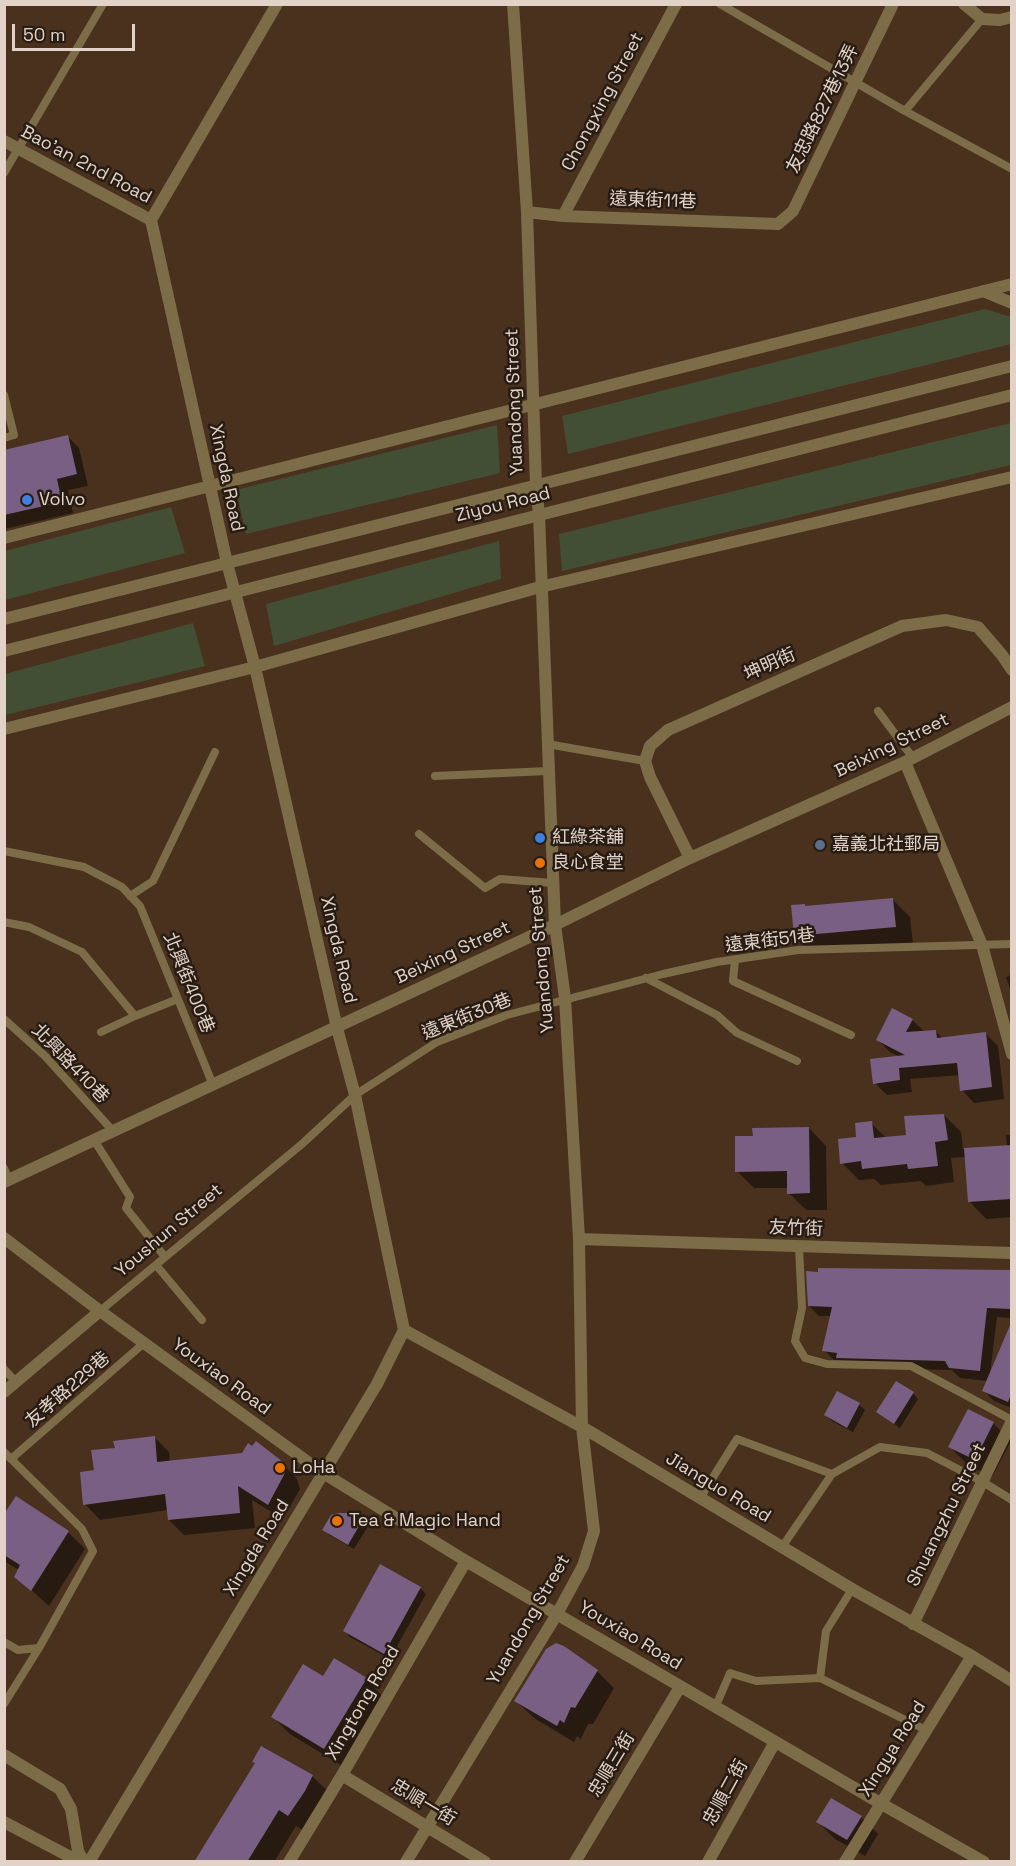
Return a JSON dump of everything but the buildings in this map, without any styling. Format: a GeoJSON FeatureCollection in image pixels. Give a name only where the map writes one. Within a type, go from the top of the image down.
{"type":"FeatureCollection","features":[{"type":"Feature","properties":{"kind":"street"},"geometry":{"type":"LineString","coordinates":[[151,220],[277,4]]}},
{"type":"Feature","properties":{"kind":"street","name":"Yuandong Street"},"geometry":{"type":"LineString","coordinates":[[406,1862],[426,1825],[557,1614],[583,1566],[594,1531],[582,1427],[579,1239],[565,998],[555,925],[527,212],[513,4]]}},
{"type":"Feature","properties":{"kind":"street","name":"Chongxing Street"},"geometry":{"type":"LineString","coordinates":[[563,216],[676,4]]}},
{"type":"Feature","properties":{"kind":"street","name":"友忠路827巷13弄"},"geometry":{"type":"LineString","coordinates":[[778,224],[793,211],[893,4]]}},
{"type":"Feature","properties":{"kind":"street"},"geometry":{"type":"LineString","coordinates":[[964,4],[982,19],[1000,20],[1011,17]]}},
{"type":"Feature","properties":{"kind":"street","name":"Bao'an 2nd Road"},"geometry":{"type":"LineString","coordinates":[[4,141],[151,220]]}},
{"type":"Feature","properties":{"kind":"street","name":"遠東街11巷"},"geometry":{"type":"LineString","coordinates":[[527,212],[563,216],[778,224]]}},
{"type":"Feature","properties":{"kind":"street","name":"Xingda Road"},"geometry":{"type":"LineString","coordinates":[[86,1862],[377,1384],[404,1330],[355,1095],[337,1028],[255,667],[209,486],[151,220]]}},
{"type":"Feature","properties":{"kind":"street"},"geometry":{"type":"LineString","coordinates":[[4,538],[1011,284]]}},
{"type":"Feature","properties":{"kind":"street"},"geometry":{"type":"LineString","coordinates":[[983,291],[1011,303]]}},
{"type":"Feature","properties":{"kind":"street","name":"Ziyou Road"},"geometry":{"type":"LineString","coordinates":[[4,619],[1011,366]]}},
{"type":"Feature","properties":{"kind":"street","name":"Ziyou Road"},"geometry":{"type":"LineString","coordinates":[[4,651],[1011,395]]}},
{"type":"Feature","properties":{"kind":"street"},"geometry":{"type":"LineString","coordinates":[[4,729],[255,667],[540,587],[1011,477]]}},
{"type":"Feature","properties":{"kind":"street","name":"坤明街"},"geometry":{"type":"LineString","coordinates":[[645,761],[650,746],[668,730],[902,626],[946,620],[978,627],[1011,670]]}},
{"type":"Feature","properties":{"kind":"street","name":"Beixing Street"},"geometry":{"type":"LineString","coordinates":[[7,1181],[555,925],[690,858],[909,760],[1011,707]]}},
{"type":"Feature","properties":{"kind":"street"},"geometry":{"type":"LineString","coordinates":[[909,760],[982,945],[1011,1054]]}},
{"type":"Feature","properties":{"kind":"street"},"geometry":{"type":"LineString","coordinates":[[645,761],[650,777],[690,858]]}},
{"type":"Feature","properties":{"kind":"street","name":"Youxiao Road"},"geometry":{"type":"LineString","coordinates":[[4,1238],[100,1311],[323,1473],[466,1561],[715,1708],[984,1862]]}},
{"type":"Feature","properties":{"kind":"street","name":"友竹街"},"geometry":{"type":"LineString","coordinates":[[579,1239],[1011,1253]]}},
{"type":"Feature","properties":{"kind":"street","name":"Youshun Street"},"geometry":{"type":"LineString","coordinates":[[4,1392],[100,1311]]}},
{"type":"Feature","properties":{"kind":"street","name":"Jianguo Road"},"geometry":{"type":"LineString","coordinates":[[404,1330],[582,1427],[1011,1681]]}},
{"type":"Feature","properties":{"kind":"street","name":"Shuangzhu Street"},"geometry":{"type":"LineString","coordinates":[[914,1624],[1011,1420]]}},
{"type":"Feature","properties":{"kind":"street","name":"Xingtong Road"},"geometry":{"type":"LineString","coordinates":[[289,1862],[466,1561]]}},
{"type":"Feature","properties":{"kind":"street","name":"Xingya Road"},"geometry":{"type":"LineString","coordinates":[[845,1862],[972,1656]]}},
{"type":"Feature","properties":{"kind":"street","name":"忠順三街"},"geometry":{"type":"LineString","coordinates":[[575,1862],[680,1687]]}},
{"type":"Feature","properties":{"kind":"street","name":"忠順二街"},"geometry":{"type":"LineString","coordinates":[[708,1862],[775,1742]]}},
{"type":"Feature","properties":{"kind":"street"},"geometry":{"type":"LineString","coordinates":[[4,1755],[60,1789],[71,1809],[78,1851],[86,1862]]}},
{"type":"Feature","properties":{"kind":"street","name":"忠順一街"},"geometry":{"type":"LineString","coordinates":[[342,1775],[485,1862]]}},
{"type":"Feature","properties":{"kind":"street"},"geometry":{"type":"LineString","coordinates":[[4,1822],[80,1862]]}},
{"type":"Feature","properties":{"kind":"lane"},"geometry":{"type":"LineString","coordinates":[[4,173],[103,4]]}},
{"type":"Feature","properties":{"kind":"lane"},"geometry":{"type":"LineString","coordinates":[[720,4],[905,111],[1011,169]]}},
{"type":"Feature","properties":{"kind":"lane"},"geometry":{"type":"LineString","coordinates":[[905,111],[982,19]]}},
{"type":"Feature","properties":{"kind":"lane"},"geometry":{"type":"LineString","coordinates":[[4,395],[14,435],[4,438]]}},
{"type":"Feature","properties":{"kind":"lane"},"geometry":{"type":"LineString","coordinates":[[878,711],[909,760]]}},
{"type":"Feature","properties":{"kind":"lane"},"geometry":{"type":"LineString","coordinates":[[547,744],[645,761]]}},
{"type":"Feature","properties":{"kind":"lane"},"geometry":{"type":"LineString","coordinates":[[130,896],[153,881],[215,752]]}},
{"type":"Feature","properties":{"kind":"lane"},"geometry":{"type":"LineString","coordinates":[[435,776],[548,771]]}},
{"type":"Feature","properties":{"kind":"lane"},"geometry":{"type":"LineString","coordinates":[[419,834],[485,888],[500,879],[553,883]]}},
{"type":"Feature","properties":{"kind":"lane","name":"北興街400巷"},"geometry":{"type":"LineString","coordinates":[[4,852],[84,867],[122,887],[140,906],[213,1085]]}},
{"type":"Feature","properties":{"kind":"lane"},"geometry":{"type":"LineString","coordinates":[[4,922],[29,927],[82,952],[135,1016]]}},
{"type":"Feature","properties":{"kind":"lane","name":"遠東街51巷"},"geometry":{"type":"LineString","coordinates":[[565,998],[646,978],[798,950],[1011,944]]}},
{"type":"Feature","properties":{"kind":"lane"},"geometry":{"type":"LineString","coordinates":[[735,960],[733,981],[851,1035]]}},
{"type":"Feature","properties":{"kind":"lane"},"geometry":{"type":"LineString","coordinates":[[646,978],[717,1015],[737,1033],[797,1061]]}},
{"type":"Feature","properties":{"kind":"lane","name":"遠東街30巷"},"geometry":{"type":"LineString","coordinates":[[355,1095],[437,1042],[507,1015],[565,998]]}},
{"type":"Feature","properties":{"kind":"lane"},"geometry":{"type":"LineString","coordinates":[[101,1032],[178,999]]}},
{"type":"Feature","properties":{"kind":"lane","name":"北興路410巷"},"geometry":{"type":"LineString","coordinates":[[4,1019],[45,1056],[113,1131]]}},
{"type":"Feature","properties":{"kind":"lane","name":"Youshun Street"},"geometry":{"type":"LineString","coordinates":[[100,1311],[302,1144],[355,1095]]}},
{"type":"Feature","properties":{"kind":"lane"},"geometry":{"type":"LineString","coordinates":[[94,1140],[130,1197],[126,1208],[165,1257]]}},
{"type":"Feature","properties":{"kind":"lane"},"geometry":{"type":"LineString","coordinates":[[4,1168],[7,1181]]}},
{"type":"Feature","properties":{"kind":"lane"},"geometry":{"type":"LineString","coordinates":[[799,1247],[802,1308],[795,1341],[805,1358],[827,1364],[911,1366],[1011,1420]]}},
{"type":"Feature","properties":{"kind":"lane"},"geometry":{"type":"LineString","coordinates":[[156,1265],[202,1320]]}},
{"type":"Feature","properties":{"kind":"lane","name":"友孝路229巷"},"geometry":{"type":"LineString","coordinates":[[11,1459],[144,1343]]}},
{"type":"Feature","properties":{"kind":"lane"},"geometry":{"type":"LineString","coordinates":[[4,1369],[16,1382]]}},
{"type":"Feature","properties":{"kind":"lane"},"geometry":{"type":"LineString","coordinates":[[700,1498],[737,1439],[832,1474]]}},
{"type":"Feature","properties":{"kind":"lane"},"geometry":{"type":"LineString","coordinates":[[782,1547],[832,1474],[880,1447],[927,1453],[983,1482],[1011,1500]]}},
{"type":"Feature","properties":{"kind":"lane"},"geometry":{"type":"LineString","coordinates":[[4,1452],[82,1529],[93,1551],[39,1648],[4,1704]]}},
{"type":"Feature","properties":{"kind":"lane"},"geometry":{"type":"LineString","coordinates":[[820,1678],[826,1631],[852,1588]]}},
{"type":"Feature","properties":{"kind":"lane"},"geometry":{"type":"LineString","coordinates":[[4,1642],[18,1650],[39,1648]]}},
{"type":"Feature","properties":{"kind":"lane"},"geometry":{"type":"LineString","coordinates":[[715,1708],[730,1673],[756,1681],[820,1678],[926,1730]]}},
{"type":"Feature","properties":{"kind":"green space"},"geometry":{"type":"Polygon","coordinates":[[[985,309],[1011,317],[1011,344],[568,454],[562,416],[985,309]]]}},
{"type":"Feature","properties":{"kind":"green space"},"geometry":{"type":"Polygon","coordinates":[[[1011,423],[1011,465],[562,571],[559,534],[1011,423]]]}},
{"type":"Feature","properties":{"kind":"green space"},"geometry":{"type":"Polygon","coordinates":[[[497,425],[500,473],[246,534],[236,490],[497,425]]]}},
{"type":"Feature","properties":{"kind":"green space"},"geometry":{"type":"Polygon","coordinates":[[[171,507],[185,553],[5,600],[5,551],[171,507]]]}},
{"type":"Feature","properties":{"kind":"green space"},"geometry":{"type":"Polygon","coordinates":[[[499,541],[501,579],[274,646],[266,604],[499,541]]]}},
{"type":"Feature","properties":{"kind":"green space"},"geometry":{"type":"Polygon","coordinates":[[[193,623],[205,666],[5,715],[5,674],[193,623]]]}},
{"type":"Feature","properties":{"kind":"place","name":"Volvo"},"geometry":{"type":"Point","coordinates":[27,500]}},
{"type":"Feature","properties":{"kind":"place","name":"紅綠茶舖"},"geometry":{"type":"Point","coordinates":[540,838]}},
{"type":"Feature","properties":{"kind":"place","name":"嘉義北社郵局"},"geometry":{"type":"Point","coordinates":[820,845]}},
{"type":"Feature","properties":{"kind":"place","name":"良心食堂"},"geometry":{"type":"Point","coordinates":[540,863]}},
{"type":"Feature","properties":{"kind":"place","name":"LoHa"},"geometry":{"type":"Point","coordinates":[280,1468]}},
{"type":"Feature","properties":{"kind":"place","name":"Tea & Magic Hand"},"geometry":{"type":"Point","coordinates":[337,1521]}}]}
